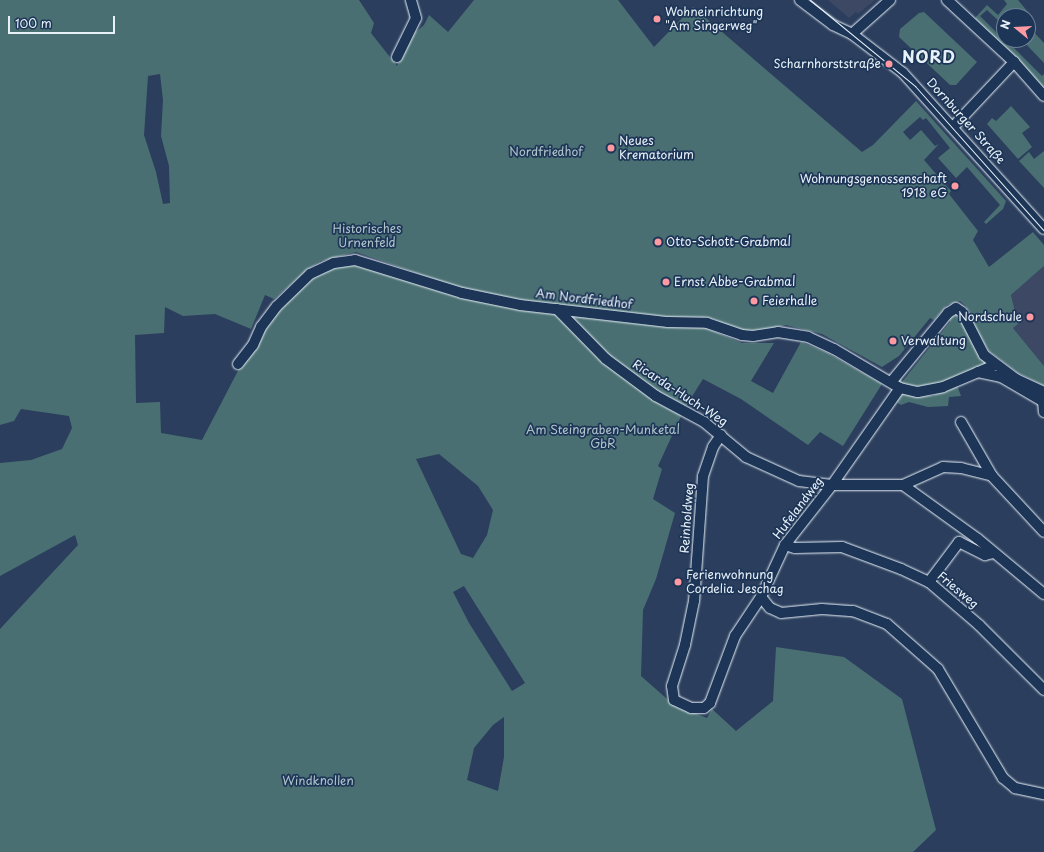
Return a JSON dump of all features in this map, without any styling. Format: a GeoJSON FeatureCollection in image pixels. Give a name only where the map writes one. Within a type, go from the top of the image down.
{"type":"FeatureCollection","features":[{"type":"Feature","properties":{"kind":"street"},"geometry":{"type":"LineString","coordinates":[[397,57],[416,18],[415,9],[411,0]]}},
{"type":"Feature","properties":{"kind":"street","name":"Dornburger Straße"},"geometry":{"type":"LineString","coordinates":[[800,0],[833,25],[852,34],[903,72],[954,126],[1044,229]]}},
{"type":"Feature","properties":{"kind":"street"},"geometry":{"type":"LineString","coordinates":[[852,34],[890,0]]}},
{"type":"Feature","properties":{"kind":"street"},"geometry":{"type":"LineString","coordinates":[[947,0],[1014,62],[1044,96]]}},
{"type":"Feature","properties":{"kind":"street"},"geometry":{"type":"LineString","coordinates":[[954,126],[1014,62]]}},
{"type":"Feature","properties":{"kind":"street","name":"Am Nordfriedhof"},"geometry":{"type":"LineString","coordinates":[[238,364],[253,346],[261,327],[280,303],[310,274],[334,263],[355,260],[462,293],[557,309],[707,323],[742,335],[753,336],[778,332],[802,336],[834,349],[896,385]]}},
{"type":"Feature","properties":{"kind":"street","name":"Hufelandweg"},"geometry":{"type":"LineString","coordinates":[[674,700],[691,708],[704,708],[710,703],[736,636],[761,597],[785,545],[832,485],[896,385],[954,308],[962,312],[978,347],[995,365],[1044,398]]}},
{"type":"Feature","properties":{"kind":"street","name":"Ricarda-Huch-Weg"},"geometry":{"type":"LineString","coordinates":[[557,309],[606,359],[656,396],[704,422],[746,457],[799,481],[832,485],[903,485]]}},
{"type":"Feature","properties":{"kind":"street"},"geometry":{"type":"LineString","coordinates":[[896,385],[918,392],[932,390],[974,372],[995,365]]}},
{"type":"Feature","properties":{"kind":"street"},"geometry":{"type":"LineString","coordinates":[[974,372],[987,372],[1001,377],[1044,398],[1044,412]]}},
{"type":"Feature","properties":{"kind":"street"},"geometry":{"type":"LineString","coordinates":[[961,422],[992,476],[1044,532]]}},
{"type":"Feature","properties":{"kind":"street","name":"Reinholdweg"},"geometry":{"type":"LineString","coordinates":[[674,700],[672,686],[685,645],[694,601],[703,476],[713,447],[721,435]]}},
{"type":"Feature","properties":{"kind":"street"},"geometry":{"type":"LineString","coordinates":[[903,485],[944,467],[961,468],[992,476]]}},
{"type":"Feature","properties":{"kind":"street"},"geometry":{"type":"LineString","coordinates":[[903,485],[937,508],[1044,594]]}},
{"type":"Feature","properties":{"kind":"street"},"geometry":{"type":"LineString","coordinates":[[929,582],[959,542],[985,555],[993,553]]}},
{"type":"Feature","properties":{"kind":"street","name":"Friesweg"},"geometry":{"type":"LineString","coordinates":[[785,545],[795,548],[842,547],[902,568],[929,582],[979,625],[1044,690]]}},
{"type":"Feature","properties":{"kind":"street"},"geometry":{"type":"LineString","coordinates":[[761,597],[770,608],[782,613],[822,609],[853,611],[887,624],[938,669],[1003,778],[1015,788],[1044,794]]}},
{"type":"Feature","properties":{"kind":"shaded area"},"geometry":{"type":"Polygon","coordinates":[[[828,0],[875,0],[858,14],[856,12],[849,18],[828,0]]]}},
{"type":"Feature","properties":{"kind":"shaded area","name":"Nordschule"},"geometry":{"type":"Polygon","coordinates":[[[1044,266],[1044,366],[1013,328],[1018,324],[1011,295],[1044,266]]]}},
{"type":"Feature","properties":{"kind":"green space"},"geometry":{"type":"Polygon","coordinates":[[[0,0],[359,0],[374,23],[371,33],[397,66],[411,36],[424,25],[429,15],[448,32],[474,0],[618,0],[654,47],[693,7],[862,152],[873,145],[916,101],[1006,201],[1003,209],[986,224],[984,222],[1000,205],[967,167],[956,178],[938,158],[950,148],[926,118],[923,120],[920,117],[903,132],[910,140],[921,130],[935,146],[939,144],[924,160],[951,191],[949,194],[978,231],[973,240],[989,267],[1033,232],[1044,245],[1044,266],[1011,295],[1018,324],[1013,328],[1044,366],[1044,386],[1018,373],[989,351],[980,337],[966,306],[960,301],[947,305],[934,320],[930,318],[899,356],[882,367],[822,334],[786,325],[756,332],[733,329],[714,319],[667,318],[509,300],[462,289],[356,252],[321,261],[309,268],[274,299],[265,295],[251,329],[215,314],[183,316],[165,307],[164,333],[135,335],[136,403],[160,402],[161,433],[202,440],[241,365],[277,309],[313,277],[334,267],[354,263],[555,312],[682,414],[658,466],[662,469],[653,499],[675,513],[656,579],[643,610],[641,676],[674,705],[707,718],[712,709],[736,731],[773,701],[776,647],[844,657],[902,699],[936,830],[913,852],[0,852],[0,629],[78,545],[75,535],[0,576],[0,463],[31,460],[62,449],[72,428],[69,416],[21,409],[14,421],[0,425],[0,0]],[[160,74],[148,76],[144,135],[156,172],[163,204],[170,203],[169,166],[161,136],[163,100],[160,74]],[[439,454],[416,459],[461,554],[473,558],[487,535],[493,510],[478,486],[439,454]],[[464,586],[453,592],[469,623],[512,691],[525,683],[464,586]],[[504,717],[493,725],[474,748],[467,780],[498,791],[504,757],[504,717]]]}},
{"type":"Feature","properties":{"kind":"green space"},"geometry":{"type":"Polygon","coordinates":[[[1004,0],[1018,0],[1025,8],[1004,8],[1007,4],[1004,0]]]}},
{"type":"Feature","properties":{"kind":"green space"},"geometry":{"type":"Polygon","coordinates":[[[987,5],[996,13],[996,18],[987,10],[980,16],[996,32],[996,39],[975,18],[987,5]]]}},
{"type":"Feature","properties":{"kind":"green space"},"geometry":{"type":"Polygon","coordinates":[[[924,12],[977,62],[956,85],[950,85],[899,37],[900,29],[919,13],[924,12]]]}},
{"type":"Feature","properties":{"kind":"green space"},"geometry":{"type":"Polygon","coordinates":[[[1036,34],[1044,43],[1044,63],[1030,48],[1036,48],[1036,34]]]}},
{"type":"Feature","properties":{"kind":"green space"},"geometry":{"type":"Polygon","coordinates":[[[1005,48],[1014,48],[1042,76],[1044,74],[1044,88],[1005,48]]]}},
{"type":"Feature","properties":{"kind":"green space"},"geometry":{"type":"Polygon","coordinates":[[[1011,106],[1030,127],[1022,133],[1032,147],[1018,159],[987,124],[992,118],[996,121],[1011,106]]]}},
{"type":"Feature","properties":{"kind":"green space"},"geometry":{"type":"Polygon","coordinates":[[[1044,151],[1044,188],[1019,161],[1029,152],[1034,159],[1044,151]]]}},
{"type":"Feature","properties":{"kind":"green space"},"geometry":{"type":"Polygon","coordinates":[[[956,312],[986,364],[939,385],[908,387],[898,382],[901,375],[902,382],[950,322],[949,314],[956,312]]]}},
{"type":"Feature","properties":{"kind":"green space"},"geometry":{"type":"Polygon","coordinates":[[[565,314],[703,327],[742,343],[774,343],[751,381],[773,393],[801,342],[826,352],[882,384],[843,446],[820,432],[808,445],[741,399],[703,379],[686,406],[660,393],[609,357],[565,314]]]}},
{"type":"Feature","properties":{"kind":"green space"},"geometry":{"type":"Polygon","coordinates":[[[957,385],[961,396],[949,397],[948,406],[928,407],[909,402],[901,405],[896,402],[902,394],[933,396],[957,385]]]}},
{"type":"Feature","properties":{"kind":"tram line"},"geometry":{"type":"LineString","coordinates":[[810,0],[915,86],[1044,231]]}},
{"type":"Feature","properties":{"kind":"place","name":"Wohneinrichtung \"Am Singerweg\""},"geometry":{"type":"Point","coordinates":[657,19]}},
{"type":"Feature","properties":{"kind":"place","name":"Scharnhorststraße"},"geometry":{"type":"Point","coordinates":[889,64]}},
{"type":"Feature","properties":{"kind":"place","name":"Neues Krematorium"},"geometry":{"type":"Point","coordinates":[611,148]}},
{"type":"Feature","properties":{"kind":"place","name":"Wohnungsgenossenschaft 1918 eG"},"geometry":{"type":"Point","coordinates":[955,186]}},
{"type":"Feature","properties":{"kind":"place","name":"Otto-Schott-Grabmal"},"geometry":{"type":"Point","coordinates":[658,242]}},
{"type":"Feature","properties":{"kind":"place","name":"Ernst Abbe-Grabmal"},"geometry":{"type":"Point","coordinates":[666,282]}},
{"type":"Feature","properties":{"kind":"place","name":"Feierhalle"},"geometry":{"type":"Point","coordinates":[754,301]}},
{"type":"Feature","properties":{"kind":"place","name":"Nordschule"},"geometry":{"type":"Point","coordinates":[1030,317]}},
{"type":"Feature","properties":{"kind":"place","name":"Verwaltung"},"geometry":{"type":"Point","coordinates":[893,341]}},
{"type":"Feature","properties":{"kind":"place","name":"Ferienwohnung Cordelia Jeschag"},"geometry":{"type":"Point","coordinates":[678,582]}},
{"type":"Feature","properties":{"kind":"district","name":"NORD"},"geometry":{"type":"Point","coordinates":[929,56]}},
{"type":"Feature","properties":{"kind":"park label","name":"Nordfriedhof"},"geometry":{"type":"Point","coordinates":[546,152]}},
{"type":"Feature","properties":{"kind":"park label","name":"Historisches Urnenfeld"},"geometry":{"type":"Point","coordinates":[367,236]}},
{"type":"Feature","properties":{"kind":"park label","name":"Am Steingraben-Munketal GbR"},"geometry":{"type":"Point","coordinates":[603,437]}},
{"type":"Feature","properties":{"kind":"park label","name":"Windknollen"},"geometry":{"type":"Point","coordinates":[318,781]}}]}
